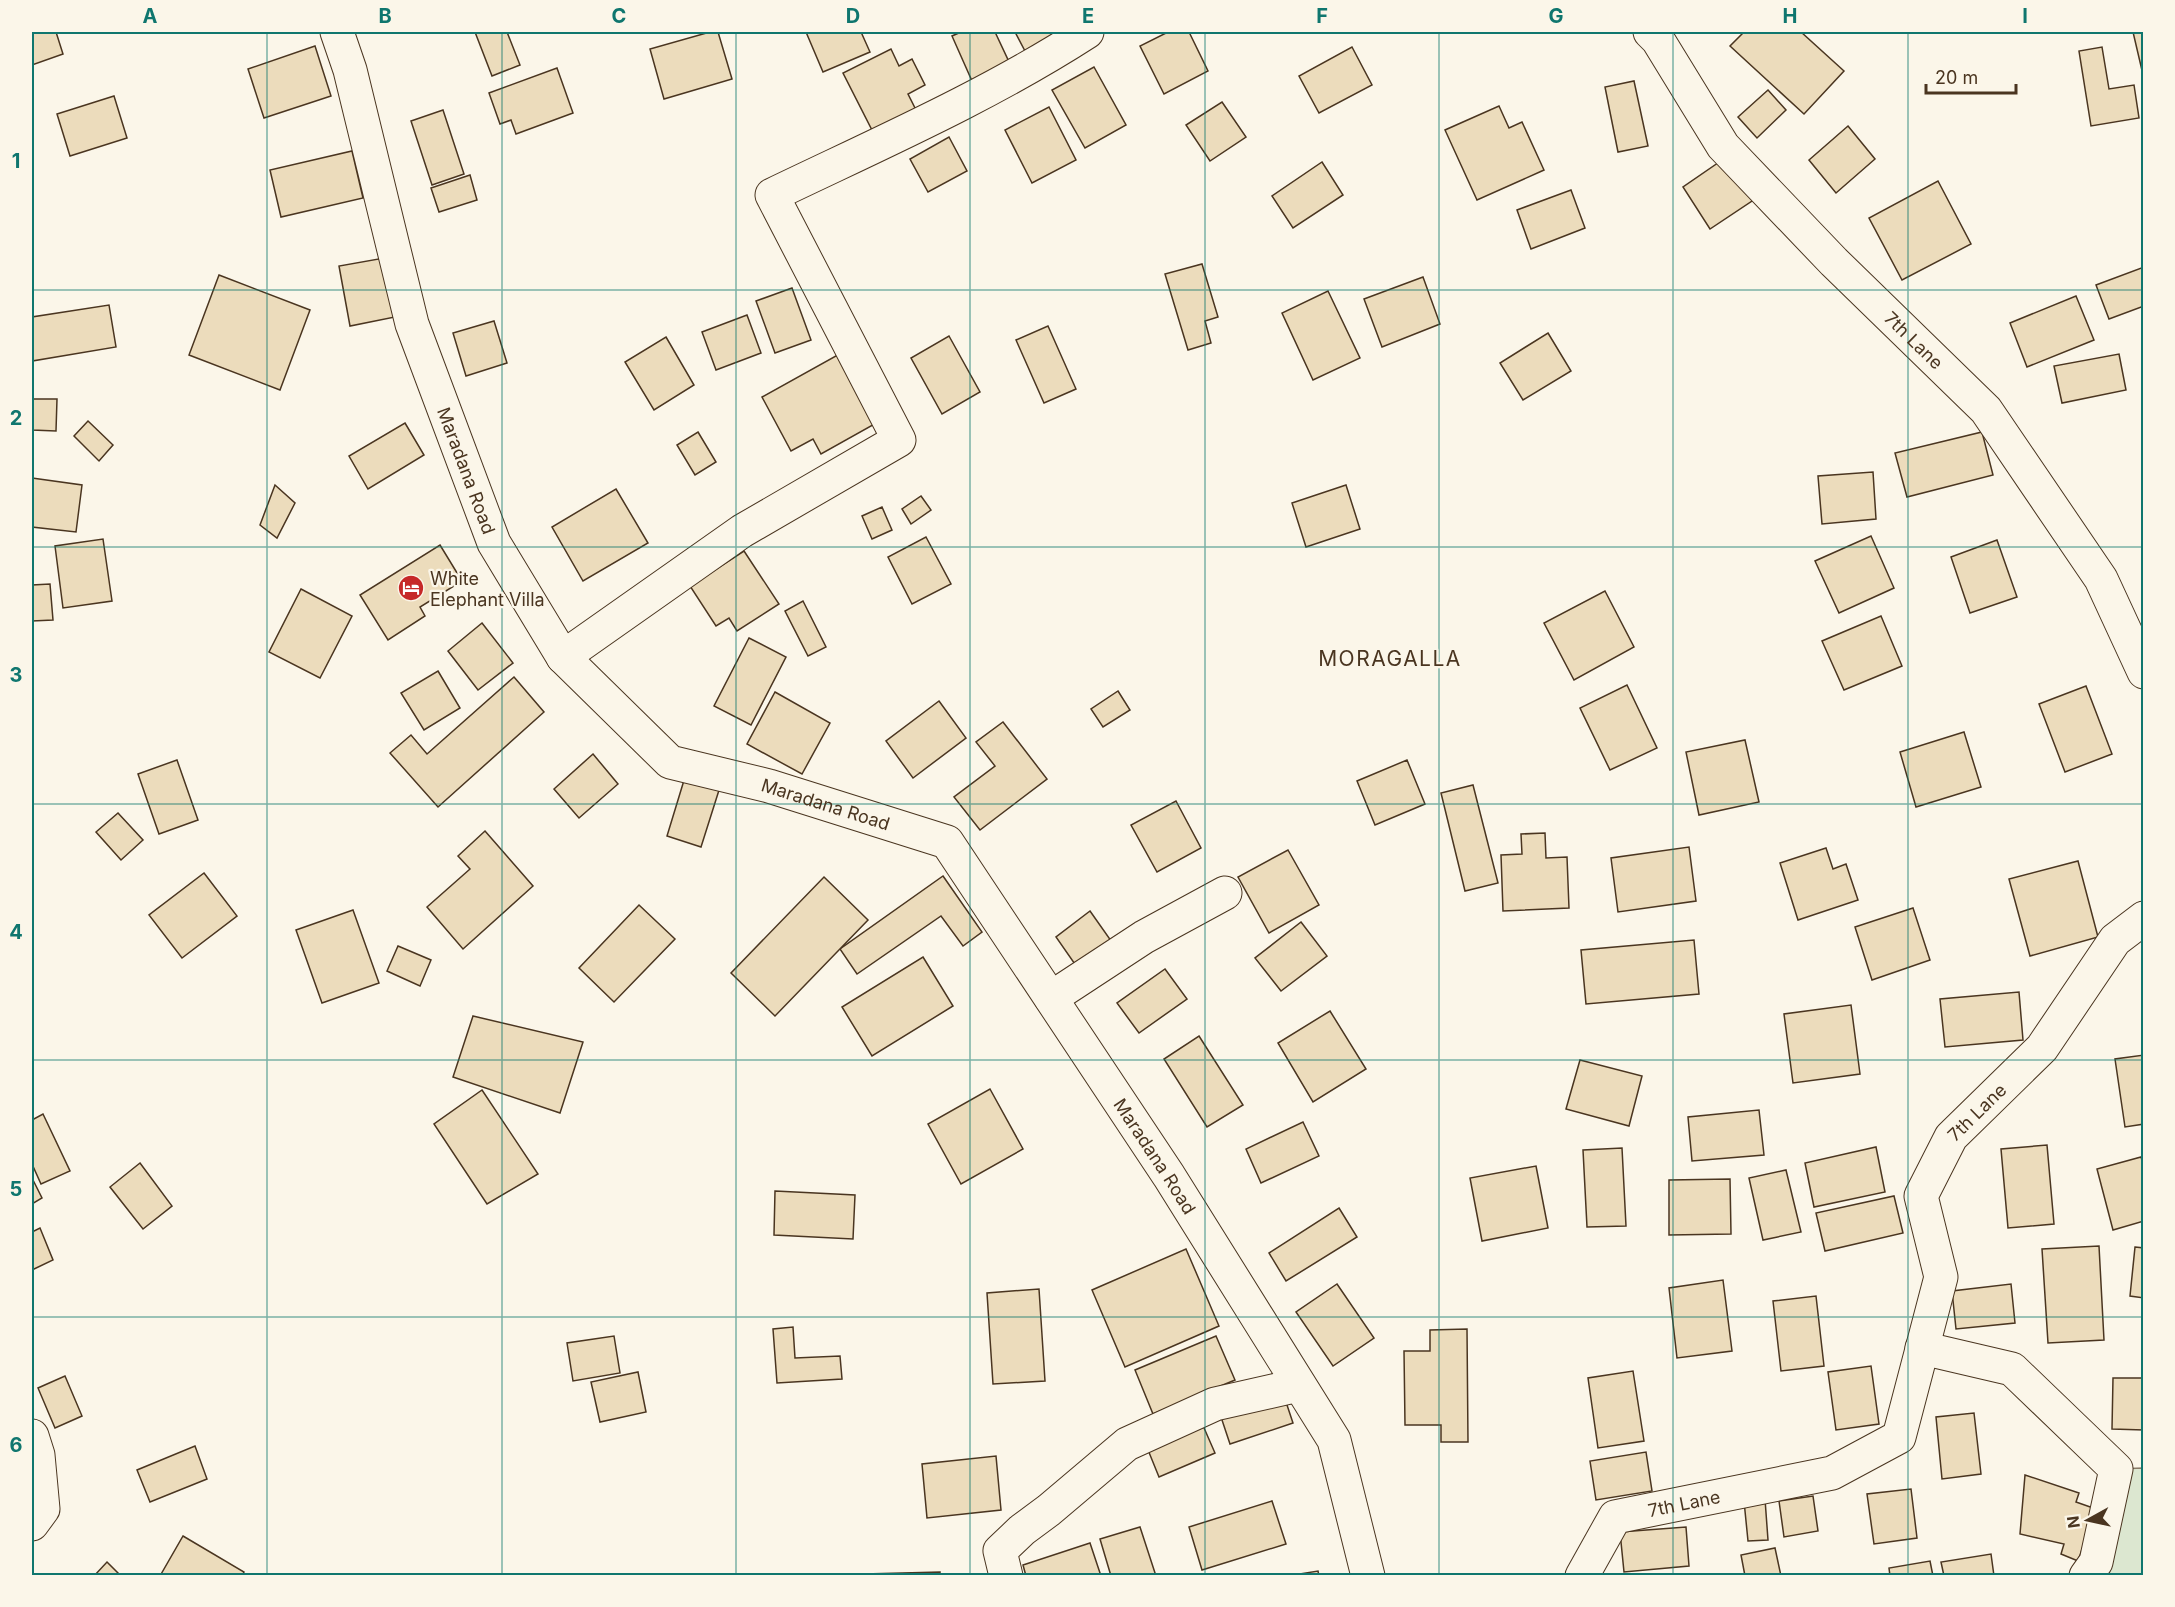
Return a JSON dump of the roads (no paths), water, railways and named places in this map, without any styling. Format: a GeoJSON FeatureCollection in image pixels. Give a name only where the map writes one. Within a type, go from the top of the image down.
{"type":"FeatureCollection","features":[{"type":"Feature","properties":{"kind":"street","name":"Maradana Road"},"geometry":{"type":"LineString","coordinates":[[337,32],[350,70],[412,324],[494,543],[563,657],[670,762],[769,786],[947,842],[1169,1176],[1334,1440],[1368,1575]]}},
{"type":"Feature","properties":{"kind":"street"},"geometry":{"type":"LineString","coordinates":[[563,657],[742,531],[899,440],[772,195],[957,105],[1087,32]]}},
{"type":"Feature","properties":{"kind":"street","name":"7th Lane"},"geometry":{"type":"LineString","coordinates":[[1650,32],[1659,40],[1723,146],[1834,262],[1986,410],[2101,579],[2144,672]]}},
{"type":"Feature","properties":{"kind":"street"},"geometry":{"type":"LineString","coordinates":[[1051,998],[1144,937],[1225,893]]}},
{"type":"Feature","properties":{"kind":"street","name":"7th Lane"},"geometry":{"type":"LineString","coordinates":[[1582,1575],[1615,1517],[1832,1473],[1899,1437],[1941,1276],[1921,1196],[1951,1137],[2042,1048],[2115,940],[2144,918]]}},
{"type":"Feature","properties":{"kind":"street"},"geometry":{"type":"LineString","coordinates":[[1922,1348],[2012,1369],[2116,1469],[2096,1562],[2086,1575]]}},
{"type":"Feature","properties":{"kind":"street"},"geometry":{"type":"LineString","coordinates":[[1006,1575],[1000,1551],[1022,1530],[1127,1444],[1215,1404],[1299,1385]]}},
{"type":"Feature","properties":{"kind":"street"},"geometry":{"type":"LineString","coordinates":[[32,1436],[38,1455],[43,1509],[32,1524]]}},
{"type":"Feature","properties":{"kind":"place","name":"White Elephant Villa"},"geometry":{"type":"Point","coordinates":[411,588]}},
{"type":"Feature","properties":{"kind":"district","name":"MORAGALLA"},"geometry":{"type":"Point","coordinates":[1390,658]}}]}
